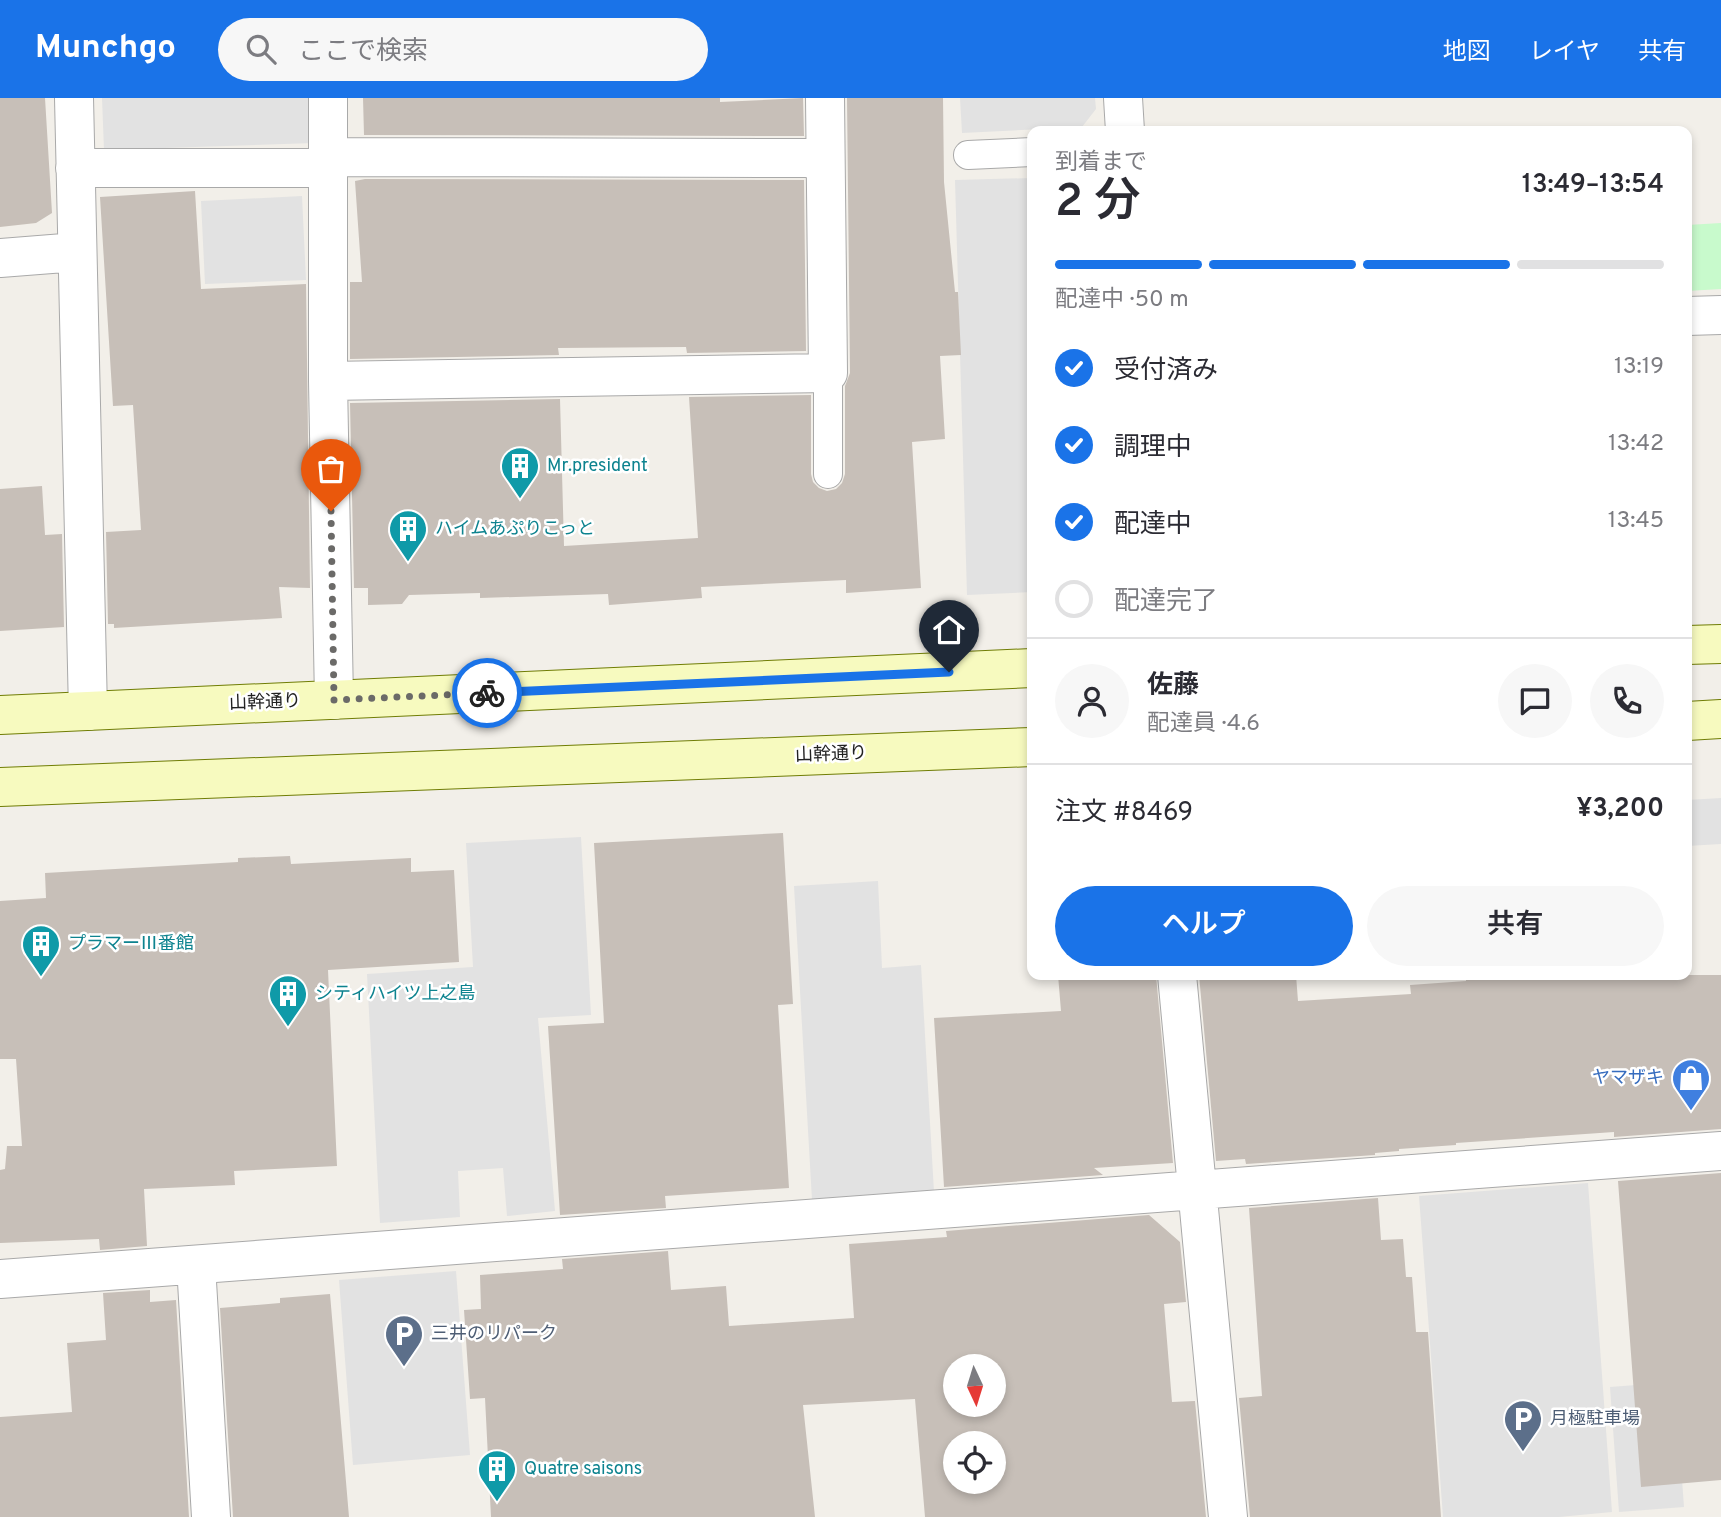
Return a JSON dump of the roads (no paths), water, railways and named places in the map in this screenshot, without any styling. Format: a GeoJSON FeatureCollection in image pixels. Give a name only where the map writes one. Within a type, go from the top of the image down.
{"type":"FeatureCollection","features":[{"type":"Feature","properties":{"kind":"street"},"geometry":{"type":"LineString","coordinates":[[74,98],[89,711]]}},
{"type":"Feature","properties":{"kind":"street"},"geometry":{"type":"LineString","coordinates":[[328,98],[328,382],[334,700]]}},
{"type":"Feature","properties":{"kind":"street"},"geometry":{"type":"LineString","coordinates":[[328,382],[828,373],[825,98]]}},
{"type":"Feature","properties":{"kind":"street"},"geometry":{"type":"LineString","coordinates":[[1123,98],[1125,126]]}},
{"type":"Feature","properties":{"kind":"street"},"geometry":{"type":"LineString","coordinates":[[75,168],[316,168],[339,157],[808,158],[824,162]]}},
{"type":"Feature","properties":{"kind":"street"},"geometry":{"type":"LineString","coordinates":[[0,258],[77,252]]}},
{"type":"Feature","properties":{"kind":"street"},"geometry":{"type":"LineString","coordinates":[[1692,316],[1721,315]]}},
{"type":"Feature","properties":{"kind":"street"},"geometry":{"type":"LineString","coordinates":[[1692,645],[1721,644]]}},
{"type":"Feature","properties":{"kind":"street","name":"山幹通り"},"geometry":{"type":"LineString","coordinates":[[0,715],[1027,668]]}},
{"type":"Feature","properties":{"kind":"street"},"geometry":{"type":"LineString","coordinates":[[1692,721],[1721,719]]}},
{"type":"Feature","properties":{"kind":"street","name":"山幹通り"},"geometry":{"type":"LineString","coordinates":[[0,787],[1027,747]]}},
{"type":"Feature","properties":{"kind":"street"},"geometry":{"type":"LineString","coordinates":[[1177,980],[1228,1517]]}},
{"type":"Feature","properties":{"kind":"street"},"geometry":{"type":"LineString","coordinates":[[0,1279],[1721,1151]]}},
{"type":"Feature","properties":{"kind":"street"},"geometry":{"type":"LineString","coordinates":[[196,1265],[211,1517]]}},
{"type":"Feature","properties":{"kind":"lane"},"geometry":{"type":"LineString","coordinates":[[968,155],[1027,152]]}},
{"type":"Feature","properties":{"kind":"lane"},"geometry":{"type":"LineString","coordinates":[[828,373],[828,474]]}},
{"type":"Feature","properties":{"kind":"place","name":"Mr.president"},"geometry":{"type":"Point","coordinates":[520,500]}},
{"type":"Feature","properties":{"kind":"place","name":"ハイムあぷりこっと"},"geometry":{"type":"Point","coordinates":[408,563]}},
{"type":"Feature","properties":{"kind":"place","name":"プラマーⅢ番館"},"geometry":{"type":"Point","coordinates":[41,978]}},
{"type":"Feature","properties":{"kind":"place","name":"シティハイツ上之島"},"geometry":{"type":"Point","coordinates":[288,1028]}},
{"type":"Feature","properties":{"kind":"place","name":"ヤマザキ"},"geometry":{"type":"Point","coordinates":[1691,1112]}},
{"type":"Feature","properties":{"kind":"place","name":"三井のリパーク"},"geometry":{"type":"Point","coordinates":[404,1368]}},
{"type":"Feature","properties":{"kind":"place","name":"月極駐車場"},"geometry":{"type":"Point","coordinates":[1523,1453]}},
{"type":"Feature","properties":{"kind":"place","name":"Quatre saisons"},"geometry":{"type":"Point","coordinates":[497,1503]}}]}
